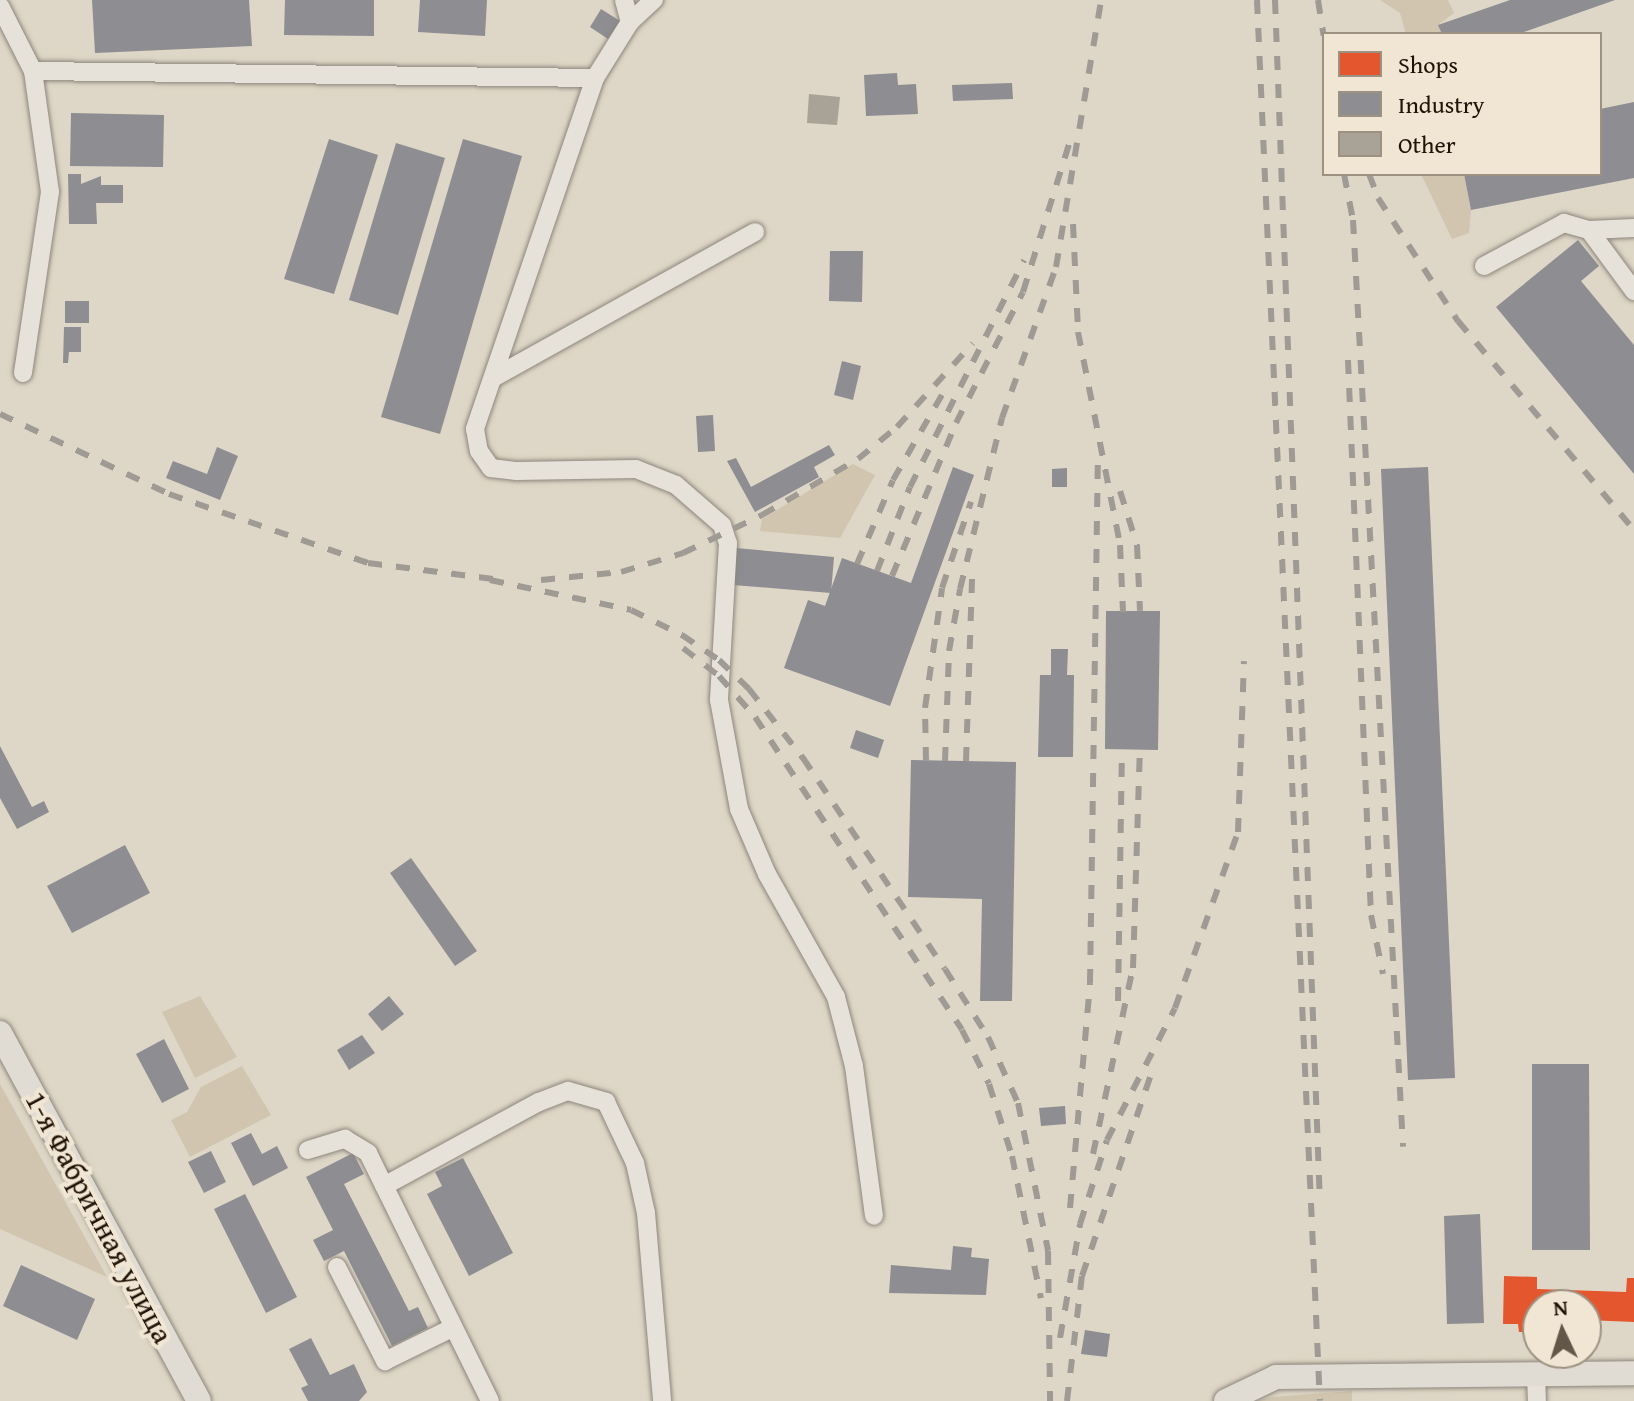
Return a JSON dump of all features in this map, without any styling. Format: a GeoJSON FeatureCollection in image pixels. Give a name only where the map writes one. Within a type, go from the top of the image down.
{"type":"FeatureCollection","features":[{"type":"Feature","properties":{"kind":"main road","name":"1-я Фабричная улица"},"geometry":{"type":"LineString","coordinates":[[0,1033],[199,1401]]}},
{"type":"Feature","properties":{"kind":"main road"},"geometry":{"type":"LineString","coordinates":[[1226,1401],[1276,1377],[1634,1373]]}},
{"type":"Feature","properties":{"kind":"street"},"geometry":{"type":"LineString","coordinates":[[624,0],[630,22]]}},
{"type":"Feature","properties":{"kind":"street"},"geometry":{"type":"LineString","coordinates":[[654,0],[630,22],[595,78],[475,429],[479,451],[491,468],[636,469],[676,485],[722,525],[728,543],[719,700],[739,809],[767,874],[836,997],[854,1066],[874,1216]]}},
{"type":"Feature","properties":{"kind":"street"},"geometry":{"type":"LineString","coordinates":[[0,6],[33,71],[50,192],[23,373]]}},
{"type":"Feature","properties":{"kind":"street"},"geometry":{"type":"LineString","coordinates":[[33,71],[595,78]]}},
{"type":"Feature","properties":{"kind":"street"},"geometry":{"type":"LineString","coordinates":[[1484,266],[1564,223],[1589,230],[1634,228]]}},
{"type":"Feature","properties":{"kind":"street"},"geometry":{"type":"LineString","coordinates":[[1589,230],[1634,291]]}},
{"type":"Feature","properties":{"kind":"street"},"geometry":{"type":"LineString","coordinates":[[493,378],[755,232]]}},
{"type":"Feature","properties":{"kind":"street"},"geometry":{"type":"LineString","coordinates":[[384,1186],[539,1102],[568,1091],[606,1102],[635,1163],[646,1213],[662,1401]]}},
{"type":"Feature","properties":{"kind":"street"},"geometry":{"type":"LineString","coordinates":[[308,1150],[345,1139],[368,1153],[490,1401]]}},
{"type":"Feature","properties":{"kind":"street"},"geometry":{"type":"LineString","coordinates":[[337,1267],[385,1361],[452,1328]]}},
{"type":"Feature","properties":{"kind":"street"},"geometry":{"type":"LineString","coordinates":[[1536,1374],[1537,1401]]}},
{"type":"Feature","properties":{"kind":"shaded area"},"geometry":{"type":"Polygon","coordinates":[[[1380,0],[1448,0],[1454,13],[1439,24],[1441,32],[1405,32],[1400,13],[1380,0]]]}},
{"type":"Feature","properties":{"kind":"shaded area"},"geometry":{"type":"Polygon","coordinates":[[[1422,176],[1464,176],[1471,210],[1469,233],[1452,239],[1422,176]]]}},
{"type":"Feature","properties":{"kind":"shaded area"},"geometry":{"type":"Polygon","coordinates":[[[853,464],[875,475],[840,538],[760,531],[762,519],[853,464]]]}},
{"type":"Feature","properties":{"kind":"shaded area"},"geometry":{"type":"Polygon","coordinates":[[[200,996],[237,1057],[195,1078],[162,1012],[200,996]]]}},
{"type":"Feature","properties":{"kind":"shaded area"},"geometry":{"type":"Polygon","coordinates":[[[242,1066],[271,1115],[190,1157],[171,1120],[187,1112],[201,1087],[242,1066]]]}},
{"type":"Feature","properties":{"kind":"shaded area"},"geometry":{"type":"Polygon","coordinates":[[[0,1084],[107,1277],[0,1229],[0,1084]]]}},
{"type":"Feature","properties":{"kind":"shaded area"},"geometry":{"type":"Polygon","coordinates":[[[1352,1391],[1352,1401],[1254,1401],[1273,1397],[1352,1391]]]}},
{"type":"Feature","properties":{"kind":"building: Shops"},"geometry":{"type":"Polygon","coordinates":[[[1504,1276],[1537,1277],[1537,1289],[1522,1289],[1522,1332],[1519,1332],[1518,1324],[1503,1324],[1504,1276]]]}},
{"type":"Feature","properties":{"kind":"building: Shops"},"geometry":{"type":"Polygon","coordinates":[[[1627,1278],[1634,1278],[1634,1322],[1602,1321],[1602,1291],[1626,1292],[1627,1278]]]}},
{"type":"Feature","properties":{"kind":"building: Industry"},"geometry":{"type":"Polygon","coordinates":[[[92,0],[249,0],[252,46],[95,53],[92,0]]]}},
{"type":"Feature","properties":{"kind":"building: Industry"},"geometry":{"type":"Polygon","coordinates":[[[285,0],[374,0],[374,36],[284,35],[285,0]]]}},
{"type":"Feature","properties":{"kind":"building: Industry"},"geometry":{"type":"Polygon","coordinates":[[[420,0],[487,0],[485,36],[418,32],[420,0]]]}},
{"type":"Feature","properties":{"kind":"building: Industry"},"geometry":{"type":"Polygon","coordinates":[[[1510,0],[1615,0],[1524,32],[1441,32],[1438,25],[1510,0]]]}},
{"type":"Feature","properties":{"kind":"building: Industry"},"geometry":{"type":"Polygon","coordinates":[[[601,9],[620,21],[608,39],[590,27],[601,9]]]}},
{"type":"Feature","properties":{"kind":"building: Industry"},"geometry":{"type":"Polygon","coordinates":[[[897,73],[898,85],[916,84],[918,114],[866,116],[864,75],[897,73]]]}},
{"type":"Feature","properties":{"kind":"building: Industry"},"geometry":{"type":"Polygon","coordinates":[[[1012,83],[1013,99],[953,101],[952,85],[1012,83]]]}},
{"type":"Feature","properties":{"kind":"building: Industry"},"geometry":{"type":"Polygon","coordinates":[[[1634,102],[1634,178],[1471,210],[1464,176],[1602,176],[1602,109],[1634,102]]]}},
{"type":"Feature","properties":{"kind":"building: Industry"},"geometry":{"type":"Polygon","coordinates":[[[71,113],[164,115],[163,167],[70,166],[71,113]]]}},
{"type":"Feature","properties":{"kind":"building: Industry"},"geometry":{"type":"Polygon","coordinates":[[[329,139],[378,155],[334,294],[284,279],[329,139]]]}},
{"type":"Feature","properties":{"kind":"building: Industry"},"geometry":{"type":"Polygon","coordinates":[[[463,139],[522,156],[440,434],[381,417],[463,139]]]}},
{"type":"Feature","properties":{"kind":"building: Industry"},"geometry":{"type":"Polygon","coordinates":[[[396,143],[445,158],[398,315],[349,300],[396,143]]]}},
{"type":"Feature","properties":{"kind":"building: Industry"},"geometry":{"type":"Polygon","coordinates":[[[68,174],[81,174],[81,184],[101,176],[101,185],[123,185],[123,203],[96,203],[97,224],[69,224],[68,174]]]}},
{"type":"Feature","properties":{"kind":"building: Industry"},"geometry":{"type":"Polygon","coordinates":[[[1578,240],[1599,266],[1581,281],[1634,345],[1634,474],[1496,307],[1578,240]]]}},
{"type":"Feature","properties":{"kind":"building: Industry"},"geometry":{"type":"Polygon","coordinates":[[[830,251],[863,251],[862,302],[829,301],[830,251]]]}},
{"type":"Feature","properties":{"kind":"building: Industry"},"geometry":{"type":"Polygon","coordinates":[[[65,301],[89,301],[89,323],[65,323],[65,301]]]}},
{"type":"Feature","properties":{"kind":"building: Industry"},"geometry":{"type":"Polygon","coordinates":[[[64,327],[81,327],[81,352],[69,352],[68,363],[63,363],[64,327]]]}},
{"type":"Feature","properties":{"kind":"building: Industry"},"geometry":{"type":"Polygon","coordinates":[[[842,361],[861,366],[853,400],[834,395],[842,361]]]}},
{"type":"Feature","properties":{"kind":"building: Industry"},"geometry":{"type":"Polygon","coordinates":[[[713,415],[715,451],[698,452],[696,416],[713,415]]]}},
{"type":"Feature","properties":{"kind":"building: Industry"},"geometry":{"type":"Polygon","coordinates":[[[829,445],[835,455],[814,467],[819,477],[755,512],[727,461],[736,458],[751,487],[829,445]]]}},
{"type":"Feature","properties":{"kind":"building: Industry"},"geometry":{"type":"Polygon","coordinates":[[[217,447],[238,456],[220,500],[166,478],[173,461],[207,474],[217,447]]]}},
{"type":"Feature","properties":{"kind":"building: Industry"},"geometry":{"type":"Polygon","coordinates":[[[953,467],[974,475],[890,706],[784,668],[808,600],[825,606],[842,558],[911,583],[953,467]]]}},
{"type":"Feature","properties":{"kind":"building: Industry"},"geometry":{"type":"Polygon","coordinates":[[[1428,467],[1455,1078],[1408,1080],[1381,469],[1428,467]]]}},
{"type":"Feature","properties":{"kind":"building: Industry"},"geometry":{"type":"Polygon","coordinates":[[[1067,468],[1067,487],[1052,487],[1052,469],[1067,468]]]}},
{"type":"Feature","properties":{"kind":"building: Industry"},"geometry":{"type":"Polygon","coordinates":[[[736,548],[834,557],[831,593],[733,585],[736,548]]]}},
{"type":"Feature","properties":{"kind":"building: Industry"},"geometry":{"type":"Polygon","coordinates":[[[1106,611],[1160,611],[1158,750],[1105,749],[1106,611]]]}},
{"type":"Feature","properties":{"kind":"building: Industry"},"geometry":{"type":"Polygon","coordinates":[[[1051,649],[1068,649],[1067,675],[1074,675],[1073,757],[1038,757],[1040,675],[1051,675],[1051,649]]]}},
{"type":"Feature","properties":{"kind":"building: Industry"},"geometry":{"type":"Polygon","coordinates":[[[856,730],[884,740],[878,758],[850,748],[856,730]]]}},
{"type":"Feature","properties":{"kind":"building: Industry"},"geometry":{"type":"Polygon","coordinates":[[[0,746],[32,807],[44,801],[49,812],[17,829],[0,798],[0,746]]]}},
{"type":"Feature","properties":{"kind":"building: Industry"},"geometry":{"type":"Polygon","coordinates":[[[911,760],[1016,762],[1012,1001],[980,1001],[982,899],[908,897],[911,760]]]}},
{"type":"Feature","properties":{"kind":"building: Industry"},"geometry":{"type":"Polygon","coordinates":[[[125,845],[150,893],[72,933],[47,886],[125,845]]]}},
{"type":"Feature","properties":{"kind":"building: Industry"},"geometry":{"type":"Polygon","coordinates":[[[411,858],[477,951],[455,966],[390,873],[411,858]]]}},
{"type":"Feature","properties":{"kind":"building: Industry"},"geometry":{"type":"Polygon","coordinates":[[[389,996],[404,1014],[382,1031],[368,1014],[389,996]]]}},
{"type":"Feature","properties":{"kind":"building: Industry"},"geometry":{"type":"Polygon","coordinates":[[[362,1035],[375,1053],[349,1070],[337,1050],[362,1035]]]}},
{"type":"Feature","properties":{"kind":"building: Industry"},"geometry":{"type":"Polygon","coordinates":[[[164,1039],[189,1089],[162,1103],[136,1054],[164,1039]]]}},
{"type":"Feature","properties":{"kind":"building: Industry"},"geometry":{"type":"Polygon","coordinates":[[[1532,1064],[1589,1064],[1590,1250],[1532,1250],[1532,1064]]]}},
{"type":"Feature","properties":{"kind":"building: Industry"},"geometry":{"type":"Polygon","coordinates":[[[1065,1106],[1066,1124],[1041,1126],[1039,1108],[1065,1106]]]}},
{"type":"Feature","properties":{"kind":"building: Industry"},"geometry":{"type":"Polygon","coordinates":[[[251,1133],[262,1154],[277,1146],[288,1168],[253,1186],[231,1143],[251,1133]]]}},
{"type":"Feature","properties":{"kind":"building: Industry"},"geometry":{"type":"Polygon","coordinates":[[[211,1151],[226,1182],[204,1193],[188,1162],[211,1151]]]}},
{"type":"Feature","properties":{"kind":"building: Industry"},"geometry":{"type":"Polygon","coordinates":[[[353,1153],[364,1174],[344,1184],[409,1311],[418,1307],[428,1328],[392,1346],[344,1251],[324,1261],[313,1240],[333,1230],[306,1177],[353,1153]]]}},
{"type":"Feature","properties":{"kind":"building: Industry"},"geometry":{"type":"Polygon","coordinates":[[[463,1158],[513,1253],[469,1276],[427,1194],[442,1186],[435,1172],[463,1158]]]}},
{"type":"Feature","properties":{"kind":"building: Industry"},"geometry":{"type":"Polygon","coordinates":[[[245,1194],[297,1297],[266,1313],[214,1209],[245,1194]]]}},
{"type":"Feature","properties":{"kind":"building: Industry"},"geometry":{"type":"Polygon","coordinates":[[[1480,1214],[1484,1323],[1447,1324],[1444,1216],[1480,1214]]]}},
{"type":"Feature","properties":{"kind":"building: Industry"},"geometry":{"type":"Polygon","coordinates":[[[953,1246],[972,1248],[971,1257],[989,1259],[986,1295],[889,1293],[891,1265],[951,1270],[953,1246]]]}},
{"type":"Feature","properties":{"kind":"building: Industry"},"geometry":{"type":"Polygon","coordinates":[[[21,1265],[95,1299],[77,1340],[3,1306],[21,1265]]]}},
{"type":"Feature","properties":{"kind":"building: Industry"},"geometry":{"type":"Polygon","coordinates":[[[1085,1330],[1110,1334],[1107,1357],[1081,1354],[1085,1330]]]}},
{"type":"Feature","properties":{"kind":"building: Industry"},"geometry":{"type":"Polygon","coordinates":[[[311,1338],[330,1375],[354,1364],[367,1392],[359,1401],[308,1401],[301,1388],[308,1385],[289,1349],[311,1338]]]}},
{"type":"Feature","properties":{"kind":"building: Other"},"geometry":{"type":"Polygon","coordinates":[[[809,94],[840,97],[837,125],[807,123],[809,94]]]}},
{"type":"Feature","properties":{"kind":"railway"},"geometry":{"type":"LineString","coordinates":[[945,761],[949,651],[960,589],[1002,418],[1056,267],[1101,0]]}},
{"type":"Feature","properties":{"kind":"railway"},"geometry":{"type":"LineString","coordinates":[[1257,0],[1320,1401]]}},
{"type":"Feature","properties":{"kind":"railway"},"geometry":{"type":"LineString","coordinates":[[1275,0],[1320,1202]]}},
{"type":"Feature","properties":{"kind":"railway"},"geometry":{"type":"LineString","coordinates":[[1318,0],[1323,32]]}},
{"type":"Feature","properties":{"kind":"railway"},"geometry":{"type":"LineString","coordinates":[[892,576],[956,423],[1023,292],[1070,141]]}},
{"type":"Feature","properties":{"kind":"railway"},"geometry":{"type":"LineString","coordinates":[[1344,176],[1353,220],[1403,1147]]}},
{"type":"Feature","properties":{"kind":"railway"},"geometry":{"type":"LineString","coordinates":[[1370,176],[1378,198],[1458,321],[1634,530]]}},
{"type":"Feature","properties":{"kind":"railway"},"geometry":{"type":"LineString","coordinates":[[1073,224],[1078,332],[1120,545],[1123,612]]}},
{"type":"Feature","properties":{"kind":"railway"},"geometry":{"type":"LineString","coordinates":[[877,571],[910,487],[1024,260]]}},
{"type":"Feature","properties":{"kind":"railway"},"geometry":{"type":"LineString","coordinates":[[541,580],[621,572],[683,553],[762,515],[858,459],[897,427],[973,343]]}},
{"type":"Feature","properties":{"kind":"railway"},"geometry":{"type":"LineString","coordinates":[[1348,360],[1371,915],[1383,974]]}},
{"type":"Feature","properties":{"kind":"railway"},"geometry":{"type":"LineString","coordinates":[[857,564],[893,480],[947,386]]}},
{"type":"Feature","properties":{"kind":"railway"},"geometry":{"type":"LineString","coordinates":[[0,414],[169,494],[368,563],[501,580]]}},
{"type":"Feature","properties":{"kind":"railway"},"geometry":{"type":"LineString","coordinates":[[1070,1208],[1090,983],[1098,453]]}},
{"type":"Feature","properties":{"kind":"railway"},"geometry":{"type":"LineString","coordinates":[[1120,491],[1137,545],[1140,611]]}},
{"type":"Feature","properties":{"kind":"railway"},"geometry":{"type":"LineString","coordinates":[[926,761],[925,708],[942,588],[971,502]]}},
{"type":"Feature","properties":{"kind":"railway"},"geometry":{"type":"LineString","coordinates":[[966,761],[972,577]]}},
{"type":"Feature","properties":{"kind":"railway"},"geometry":{"type":"LineString","coordinates":[[490,580],[631,610],[682,635],[719,660],[749,689],[803,758],[988,1037],[1018,1103],[1048,1251],[1050,1401]]}},
{"type":"Feature","properties":{"kind":"railway"},"geometry":{"type":"LineString","coordinates":[[683,648],[719,676],[755,717],[962,1030],[989,1084],[1012,1156],[1041,1298]]}},
{"type":"Feature","properties":{"kind":"railway"},"geometry":{"type":"LineString","coordinates":[[1060,1338],[1080,1224],[1107,1140],[1175,1008],[1238,832],[1244,661]]}},
{"type":"Feature","properties":{"kind":"railway"},"geometry":{"type":"LineString","coordinates":[[1118,1001],[1122,749]]}},
{"type":"Feature","properties":{"kind":"railway"},"geometry":{"type":"LineString","coordinates":[[1093,1154],[1133,968],[1140,750]]}},
{"type":"Feature","properties":{"kind":"railway"},"geometry":{"type":"LineString","coordinates":[[1067,1401],[1082,1276],[1151,1075]]}}]}
